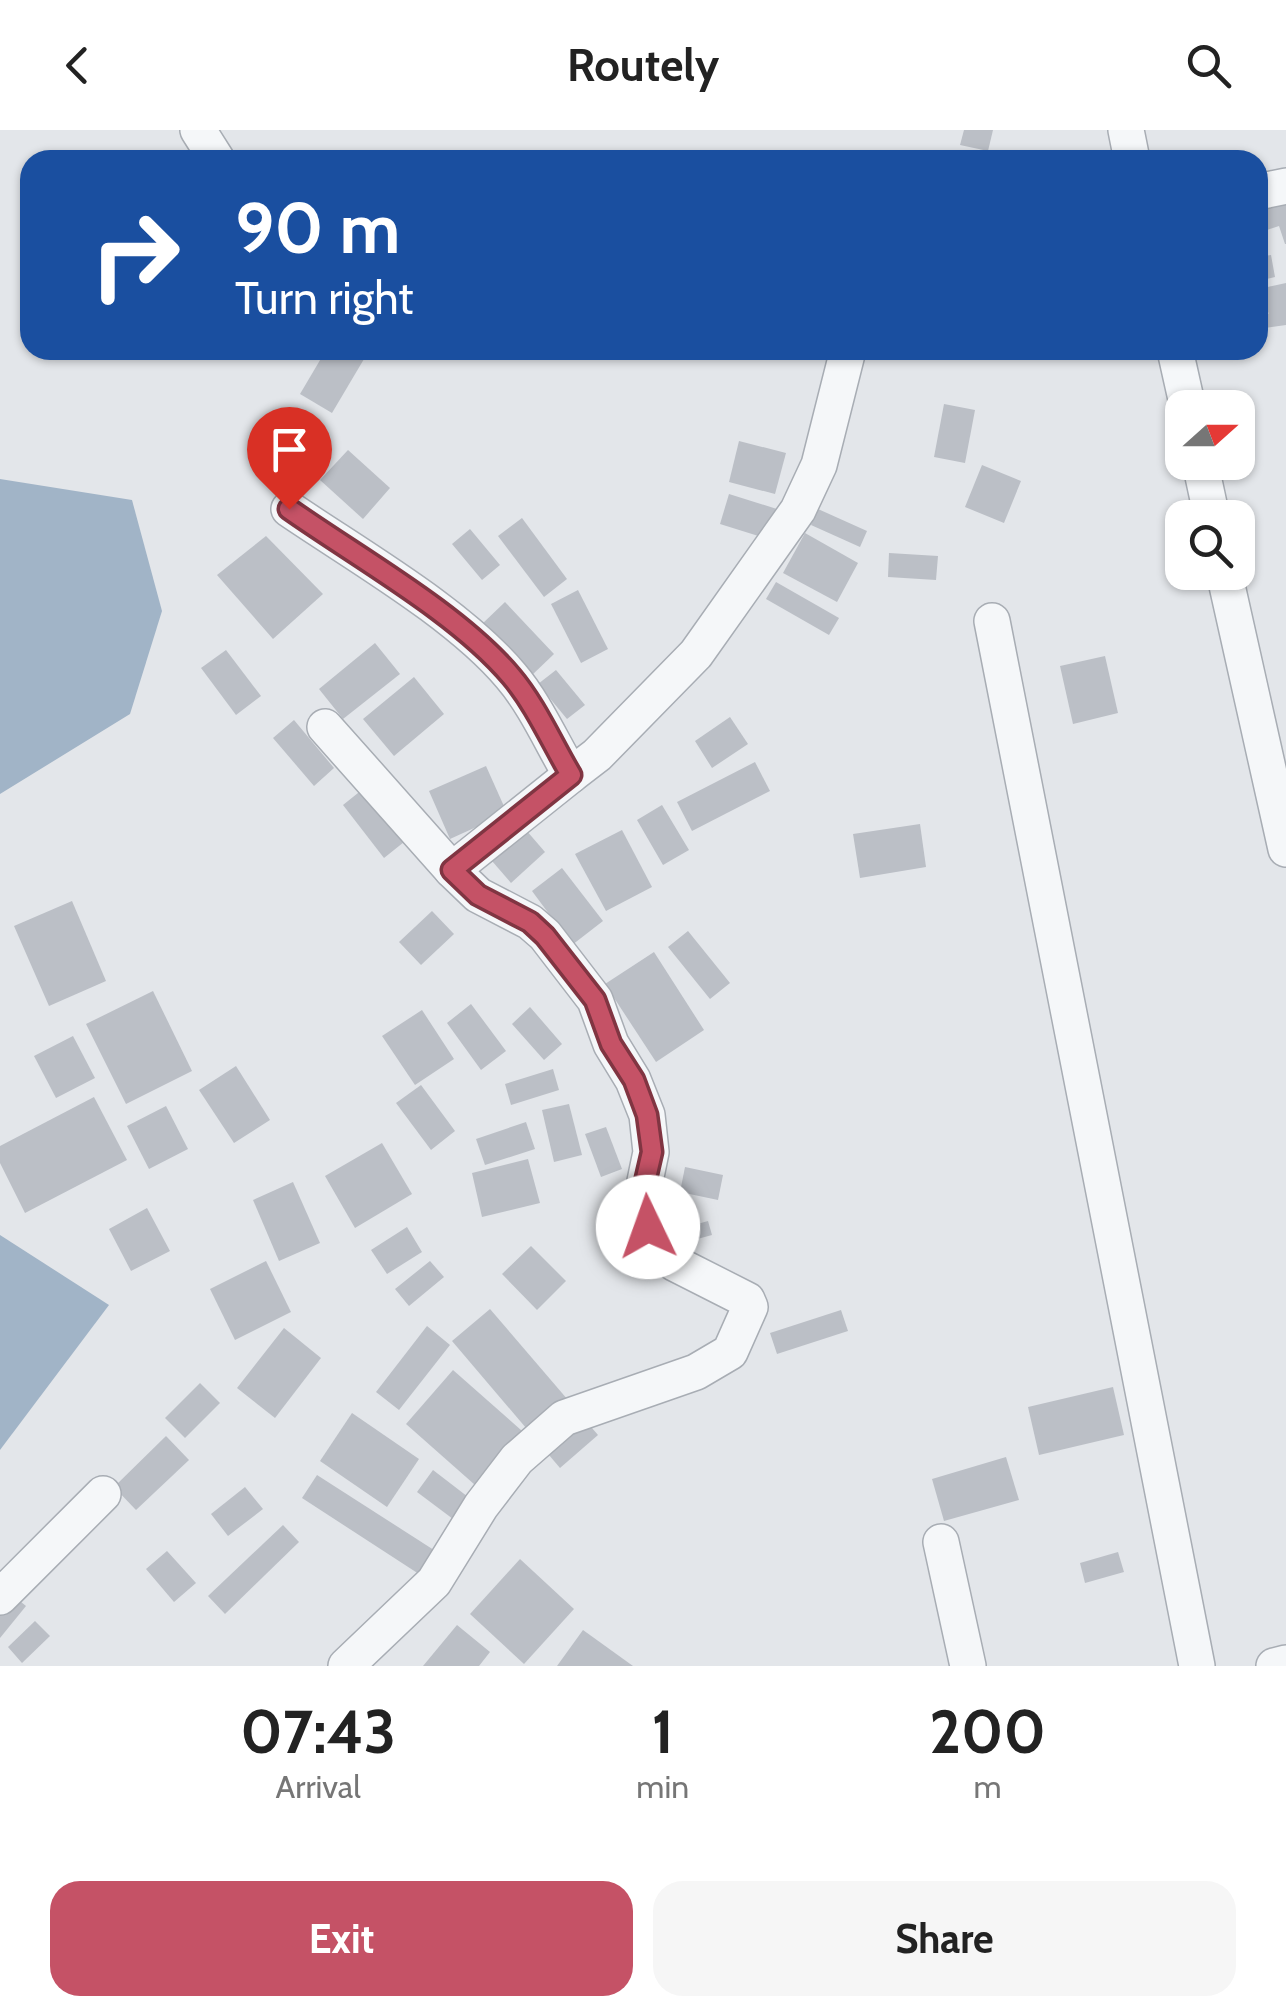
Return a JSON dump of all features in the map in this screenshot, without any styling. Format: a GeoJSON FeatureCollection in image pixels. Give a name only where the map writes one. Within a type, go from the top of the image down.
{"type":"FeatureCollection","features":[{"type":"Feature","properties":{"kind":"street"},"geometry":{"type":"LineString","coordinates":[[452,870],[597,755],[696,654],[798,510],[820,465],[846,360]]}},
{"type":"Feature","properties":{"kind":"street"},"geometry":{"type":"LineString","coordinates":[[1177,360],[1184,390]]}},
{"type":"Feature","properties":{"kind":"street"},"geometry":{"type":"LineString","coordinates":[[289,509],[450,620],[485,651],[512,677],[571,775]]}},
{"type":"Feature","properties":{"kind":"street"},"geometry":{"type":"LineString","coordinates":[[1228,590],[1286,849]]}},
{"type":"Feature","properties":{"kind":"street"},"geometry":{"type":"LineString","coordinates":[[992,621],[1197,1666]]}},
{"type":"Feature","properties":{"kind":"street"},"geometry":{"type":"LineString","coordinates":[[325,727],[452,870],[478,895],[530,922],[595,1000],[611,1044],[634,1080],[647,1115],[652,1152],[643,1191],[648,1227],[674,1263],[746,1300],[750,1307],[730,1352],[696,1372],[564,1418],[517,1459],[481,1506],[434,1582],[346,1666]]}},
{"type":"Feature","properties":{"kind":"street"},"geometry":{"type":"LineString","coordinates":[[0,1597],[102,1494]]}},
{"type":"Feature","properties":{"kind":"street"},"geometry":{"type":"LineString","coordinates":[[941,1542],[968,1666]]}},
{"type":"Feature","properties":{"kind":"street"},"geometry":{"type":"LineString","coordinates":[[1274,1666],[1286,1663]]}},
{"type":"Feature","properties":{"kind":"water"},"geometry":{"type":"Polygon","coordinates":[[[0,479],[132,500],[162,611],[130,714],[0,794],[0,479]]]}},
{"type":"Feature","properties":{"kind":"water"},"geometry":{"type":"Polygon","coordinates":[[[0,1235],[109,1305],[0,1450],[0,1235]]]}},
{"type":"Feature","properties":{"kind":"building"},"geometry":{"type":"Polygon","coordinates":[[[964,130],[993,130],[988,150],[960,145],[964,130]]]}},
{"type":"Feature","properties":{"kind":"building"},"geometry":{"type":"Polygon","coordinates":[[[1286,198],[1286,244],[1279,226],[1268,230],[1268,204],[1286,198]]]}},
{"type":"Feature","properties":{"kind":"building"},"geometry":{"type":"Polygon","coordinates":[[[1268,255],[1275,277],[1268,279],[1268,255]]]}},
{"type":"Feature","properties":{"kind":"building"},"geometry":{"type":"Polygon","coordinates":[[[1286,283],[1286,325],[1268,328],[1268,287],[1286,283]]]}},
{"type":"Feature","properties":{"kind":"building"},"geometry":{"type":"Polygon","coordinates":[[[320,360],[363,360],[332,413],[300,394],[320,360]]]}},
{"type":"Feature","properties":{"kind":"building"},"geometry":{"type":"Polygon","coordinates":[[[944,404],[975,410],[965,463],[934,457],[944,404]]]}},
{"type":"Feature","properties":{"kind":"building"},"geometry":{"type":"Polygon","coordinates":[[[739,441],[786,453],[775,494],[729,482],[739,441]]]}},
{"type":"Feature","properties":{"kind":"building"},"geometry":{"type":"Polygon","coordinates":[[[265,445],[305,470],[292,490],[253,465],[265,445]]]}},
{"type":"Feature","properties":{"kind":"building"},"geometry":{"type":"Polygon","coordinates":[[[348,450],[390,488],[363,519],[320,480],[348,450]]]}},
{"type":"Feature","properties":{"kind":"building"},"geometry":{"type":"Polygon","coordinates":[[[982,465],[1021,481],[1004,523],[965,507],[982,465]]]}},
{"type":"Feature","properties":{"kind":"building"},"geometry":{"type":"Polygon","coordinates":[[[729,494],[780,510],[771,540],[720,524],[729,494]]]}},
{"type":"Feature","properties":{"kind":"building"},"geometry":{"type":"Polygon","coordinates":[[[818,509],[867,531],[860,547],[811,525],[818,509]]]}},
{"type":"Feature","properties":{"kind":"building"},"geometry":{"type":"Polygon","coordinates":[[[522,518],[567,579],[544,597],[498,536],[522,518]]]}},
{"type":"Feature","properties":{"kind":"building"},"geometry":{"type":"Polygon","coordinates":[[[470,529],[500,565],[482,580],[452,544],[470,529]]]}},
{"type":"Feature","properties":{"kind":"building"},"geometry":{"type":"Polygon","coordinates":[[[805,533],[858,563],[837,602],[783,573],[805,533]]]}},
{"type":"Feature","properties":{"kind":"building"},"geometry":{"type":"Polygon","coordinates":[[[266,536],[323,594],[273,639],[217,575],[266,536]]]}},
{"type":"Feature","properties":{"kind":"building"},"geometry":{"type":"Polygon","coordinates":[[[889,553],[938,556],[936,580],[888,577],[889,553]]]}},
{"type":"Feature","properties":{"kind":"building"},"geometry":{"type":"Polygon","coordinates":[[[776,582],[839,618],[829,635],[766,599],[776,582]]]}},
{"type":"Feature","properties":{"kind":"building"},"geometry":{"type":"Polygon","coordinates":[[[578,590],[608,649],[581,663],[551,604],[578,590]]]}},
{"type":"Feature","properties":{"kind":"building"},"geometry":{"type":"Polygon","coordinates":[[[505,602],[554,654],[530,677],[481,625],[505,602]]]}},
{"type":"Feature","properties":{"kind":"building"},"geometry":{"type":"Polygon","coordinates":[[[375,643],[400,674],[343,719],[319,689],[375,643]]]}},
{"type":"Feature","properties":{"kind":"building"},"geometry":{"type":"Polygon","coordinates":[[[226,650],[261,696],[236,715],[201,668],[226,650]]]}},
{"type":"Feature","properties":{"kind":"building"},"geometry":{"type":"Polygon","coordinates":[[[1105,656],[1118,713],[1073,724],[1060,666],[1105,656]]]}},
{"type":"Feature","properties":{"kind":"building"},"geometry":{"type":"Polygon","coordinates":[[[556,670],[585,705],[567,719],[538,684],[556,670]]]}},
{"type":"Feature","properties":{"kind":"building"},"geometry":{"type":"Polygon","coordinates":[[[414,677],[444,714],[394,756],[363,719],[414,677]]]}},
{"type":"Feature","properties":{"kind":"building"},"geometry":{"type":"Polygon","coordinates":[[[730,717],[748,744],[712,768],[695,741],[730,717]]]}},
{"type":"Feature","properties":{"kind":"building"},"geometry":{"type":"Polygon","coordinates":[[[294,720],[334,768],[314,786],[273,738],[294,720]]]}},
{"type":"Feature","properties":{"kind":"building"},"geometry":{"type":"Polygon","coordinates":[[[755,762],[770,791],[692,831],[677,802],[755,762]]]}},
{"type":"Feature","properties":{"kind":"building"},"geometry":{"type":"Polygon","coordinates":[[[486,766],[507,813],[450,839],[429,791],[486,766]]]}},
{"type":"Feature","properties":{"kind":"building"},"geometry":{"type":"Polygon","coordinates":[[[373,781],[414,834],[384,858],[343,805],[373,781]]]}},
{"type":"Feature","properties":{"kind":"building"},"geometry":{"type":"Polygon","coordinates":[[[662,805],[689,850],[663,865],[637,820],[662,805]]]}},
{"type":"Feature","properties":{"kind":"building"},"geometry":{"type":"Polygon","coordinates":[[[920,824],[926,867],[860,878],[853,834],[920,824]]]}},
{"type":"Feature","properties":{"kind":"building"},"geometry":{"type":"Polygon","coordinates":[[[526,830],[545,852],[511,883],[492,861],[526,830]]]}},
{"type":"Feature","properties":{"kind":"building"},"geometry":{"type":"Polygon","coordinates":[[[622,830],[652,887],[606,911],[575,854],[622,830]]]}},
{"type":"Feature","properties":{"kind":"building"},"geometry":{"type":"Polygon","coordinates":[[[562,868],[603,921],[572,945],[532,891],[562,868]]]}},
{"type":"Feature","properties":{"kind":"building"},"geometry":{"type":"Polygon","coordinates":[[[72,901],[106,981],[49,1006],[14,926],[72,901]]]}},
{"type":"Feature","properties":{"kind":"building"},"geometry":{"type":"Polygon","coordinates":[[[432,911],[454,934],[421,965],[399,942],[432,911]]]}},
{"type":"Feature","properties":{"kind":"building"},"geometry":{"type":"Polygon","coordinates":[[[688,931],[730,983],[710,999],[668,947],[688,931]]]}},
{"type":"Feature","properties":{"kind":"building"},"geometry":{"type":"Polygon","coordinates":[[[654,952],[704,1030],[656,1062],[605,984],[654,952]]]}},
{"type":"Feature","properties":{"kind":"building"},"geometry":{"type":"Polygon","coordinates":[[[153,991],[192,1071],[126,1104],[86,1024],[153,991]]]}},
{"type":"Feature","properties":{"kind":"building"},"geometry":{"type":"Polygon","coordinates":[[[471,1004],[506,1051],[481,1070],[447,1023],[471,1004]]]}},
{"type":"Feature","properties":{"kind":"building"},"geometry":{"type":"Polygon","coordinates":[[[530,1007],[562,1044],[544,1060],[512,1024],[530,1007]]]}},
{"type":"Feature","properties":{"kind":"building"},"geometry":{"type":"Polygon","coordinates":[[[422,1010],[454,1059],[415,1085],[382,1036],[422,1010]]]}},
{"type":"Feature","properties":{"kind":"building"},"geometry":{"type":"Polygon","coordinates":[[[73,1036],[95,1078],[56,1098],[34,1056],[73,1036]]]}},
{"type":"Feature","properties":{"kind":"building"},"geometry":{"type":"Polygon","coordinates":[[[236,1066],[270,1120],[234,1143],[199,1090],[236,1066]]]}},
{"type":"Feature","properties":{"kind":"building"},"geometry":{"type":"Polygon","coordinates":[[[553,1069],[559,1090],[511,1105],[505,1084],[553,1069]]]}},
{"type":"Feature","properties":{"kind":"building"},"geometry":{"type":"Polygon","coordinates":[[[421,1085],[455,1131],[431,1150],[396,1103],[421,1085]]]}},
{"type":"Feature","properties":{"kind":"building"},"geometry":{"type":"Polygon","coordinates":[[[94,1097],[127,1160],[25,1213],[0,1163],[0,1146],[94,1097]]]}},
{"type":"Feature","properties":{"kind":"building"},"geometry":{"type":"Polygon","coordinates":[[[569,1104],[582,1155],[554,1162],[542,1110],[569,1104]]]}},
{"type":"Feature","properties":{"kind":"building"},"geometry":{"type":"Polygon","coordinates":[[[166,1106],[188,1149],[149,1169],[127,1126],[166,1106]]]}},
{"type":"Feature","properties":{"kind":"building"},"geometry":{"type":"Polygon","coordinates":[[[526,1122],[535,1149],[485,1165],[476,1139],[526,1122]]]}},
{"type":"Feature","properties":{"kind":"building"},"geometry":{"type":"Polygon","coordinates":[[[606,1127],[622,1169],[601,1177],[585,1134],[606,1127]]]}},
{"type":"Feature","properties":{"kind":"building"},"geometry":{"type":"Polygon","coordinates":[[[382,1143],[412,1194],[355,1228],[325,1176],[382,1143]]]}},
{"type":"Feature","properties":{"kind":"building"},"geometry":{"type":"Polygon","coordinates":[[[528,1159],[540,1203],[482,1217],[472,1173],[528,1159]]]}},
{"type":"Feature","properties":{"kind":"building"},"geometry":{"type":"Polygon","coordinates":[[[685,1167],[723,1175],[718,1200],[680,1192],[685,1167]]]}},
{"type":"Feature","properties":{"kind":"building"},"geometry":{"type":"Polygon","coordinates":[[[293,1182],[320,1243],[279,1261],[253,1200],[293,1182]]]}},
{"type":"Feature","properties":{"kind":"building"},"geometry":{"type":"Polygon","coordinates":[[[147,1208],[170,1251],[131,1271],[109,1229],[147,1208]]]}},
{"type":"Feature","properties":{"kind":"building"},"geometry":{"type":"Polygon","coordinates":[[[708,1221],[712,1235],[672,1246],[669,1232],[708,1221]]]}},
{"type":"Feature","properties":{"kind":"building"},"geometry":{"type":"Polygon","coordinates":[[[407,1227],[422,1252],[387,1274],[371,1250],[407,1227]]]}},
{"type":"Feature","properties":{"kind":"building"},"geometry":{"type":"Polygon","coordinates":[[[531,1246],[566,1281],[537,1310],[502,1274],[531,1246]]]}},
{"type":"Feature","properties":{"kind":"building"},"geometry":{"type":"Polygon","coordinates":[[[266,1261],[291,1312],[235,1340],[210,1289],[266,1261]]]}},
{"type":"Feature","properties":{"kind":"building"},"geometry":{"type":"Polygon","coordinates":[[[430,1261],[444,1277],[409,1306],[395,1289],[430,1261]]]}},
{"type":"Feature","properties":{"kind":"building"},"geometry":{"type":"Polygon","coordinates":[[[490,1309],[598,1435],[560,1468],[452,1341],[490,1309]]]}},
{"type":"Feature","properties":{"kind":"building"},"geometry":{"type":"Polygon","coordinates":[[[841,1310],[848,1331],[777,1354],[770,1333],[841,1310]]]}},
{"type":"Feature","properties":{"kind":"building"},"geometry":{"type":"Polygon","coordinates":[[[427,1326],[450,1345],[399,1410],[376,1392],[427,1326]]]}},
{"type":"Feature","properties":{"kind":"building"},"geometry":{"type":"Polygon","coordinates":[[[284,1328],[321,1358],[275,1418],[237,1388],[284,1328]]]}},
{"type":"Feature","properties":{"kind":"building"},"geometry":{"type":"Polygon","coordinates":[[[453,1370],[539,1446],[492,1500],[406,1424],[453,1370]]]}},
{"type":"Feature","properties":{"kind":"building"},"geometry":{"type":"Polygon","coordinates":[[[200,1383],[220,1403],[185,1438],[165,1418],[200,1383]]]}},
{"type":"Feature","properties":{"kind":"building"},"geometry":{"type":"Polygon","coordinates":[[[1113,1387],[1124,1435],[1039,1455],[1028,1407],[1113,1387]]]}},
{"type":"Feature","properties":{"kind":"building"},"geometry":{"type":"Polygon","coordinates":[[[352,1413],[419,1459],[387,1507],[320,1461],[352,1413]]]}},
{"type":"Feature","properties":{"kind":"building"},"geometry":{"type":"Polygon","coordinates":[[[166,1436],[189,1460],[136,1510],[114,1487],[166,1436]]]}},
{"type":"Feature","properties":{"kind":"building"},"geometry":{"type":"Polygon","coordinates":[[[1006,1457],[1019,1500],[944,1521],[932,1479],[1006,1457]]]}},
{"type":"Feature","properties":{"kind":"building"},"geometry":{"type":"Polygon","coordinates":[[[433,1470],[485,1510],[469,1531],[417,1492],[433,1470]]]}},
{"type":"Feature","properties":{"kind":"building"},"geometry":{"type":"Polygon","coordinates":[[[317,1475],[437,1552],[422,1576],[302,1498],[317,1475]]]}},
{"type":"Feature","properties":{"kind":"building"},"geometry":{"type":"Polygon","coordinates":[[[245,1487],[263,1509],[228,1536],[211,1514],[245,1487]]]}},
{"type":"Feature","properties":{"kind":"building"},"geometry":{"type":"Polygon","coordinates":[[[283,1525],[299,1542],[225,1614],[208,1596],[283,1525]]]}},
{"type":"Feature","properties":{"kind":"building"},"geometry":{"type":"Polygon","coordinates":[[[167,1551],[196,1583],[174,1602],[146,1569],[167,1551]]]}},
{"type":"Feature","properties":{"kind":"building"},"geometry":{"type":"Polygon","coordinates":[[[1118,1552],[1124,1572],[1085,1583],[1080,1563],[1118,1552]]]}},
{"type":"Feature","properties":{"kind":"building"},"geometry":{"type":"Polygon","coordinates":[[[520,1559],[574,1609],[524,1664],[470,1614],[520,1559]]]}},
{"type":"Feature","properties":{"kind":"building"},"geometry":{"type":"Polygon","coordinates":[[[10,1593],[26,1606],[0,1638],[0,1606],[10,1593]]]}},
{"type":"Feature","properties":{"kind":"building"},"geometry":{"type":"Polygon","coordinates":[[[35,1621],[50,1636],[22,1663],[8,1647],[35,1621]]]}},
{"type":"Feature","properties":{"kind":"building"},"geometry":{"type":"Polygon","coordinates":[[[457,1625],[490,1652],[479,1666],[423,1666],[457,1625]]]}},
{"type":"Feature","properties":{"kind":"building"},"geometry":{"type":"Polygon","coordinates":[[[583,1630],[633,1666],[557,1666],[583,1630]]]}},
{"type":"Feature","properties":{"kind":"route"},"geometry":{"type":"LineString","coordinates":[[289,509],[450,620],[485,651],[512,677],[571,775],[452,870],[478,895],[530,922],[595,1000],[611,1044],[634,1080],[647,1115],[652,1152],[643,1191],[648,1227]]}}]}
